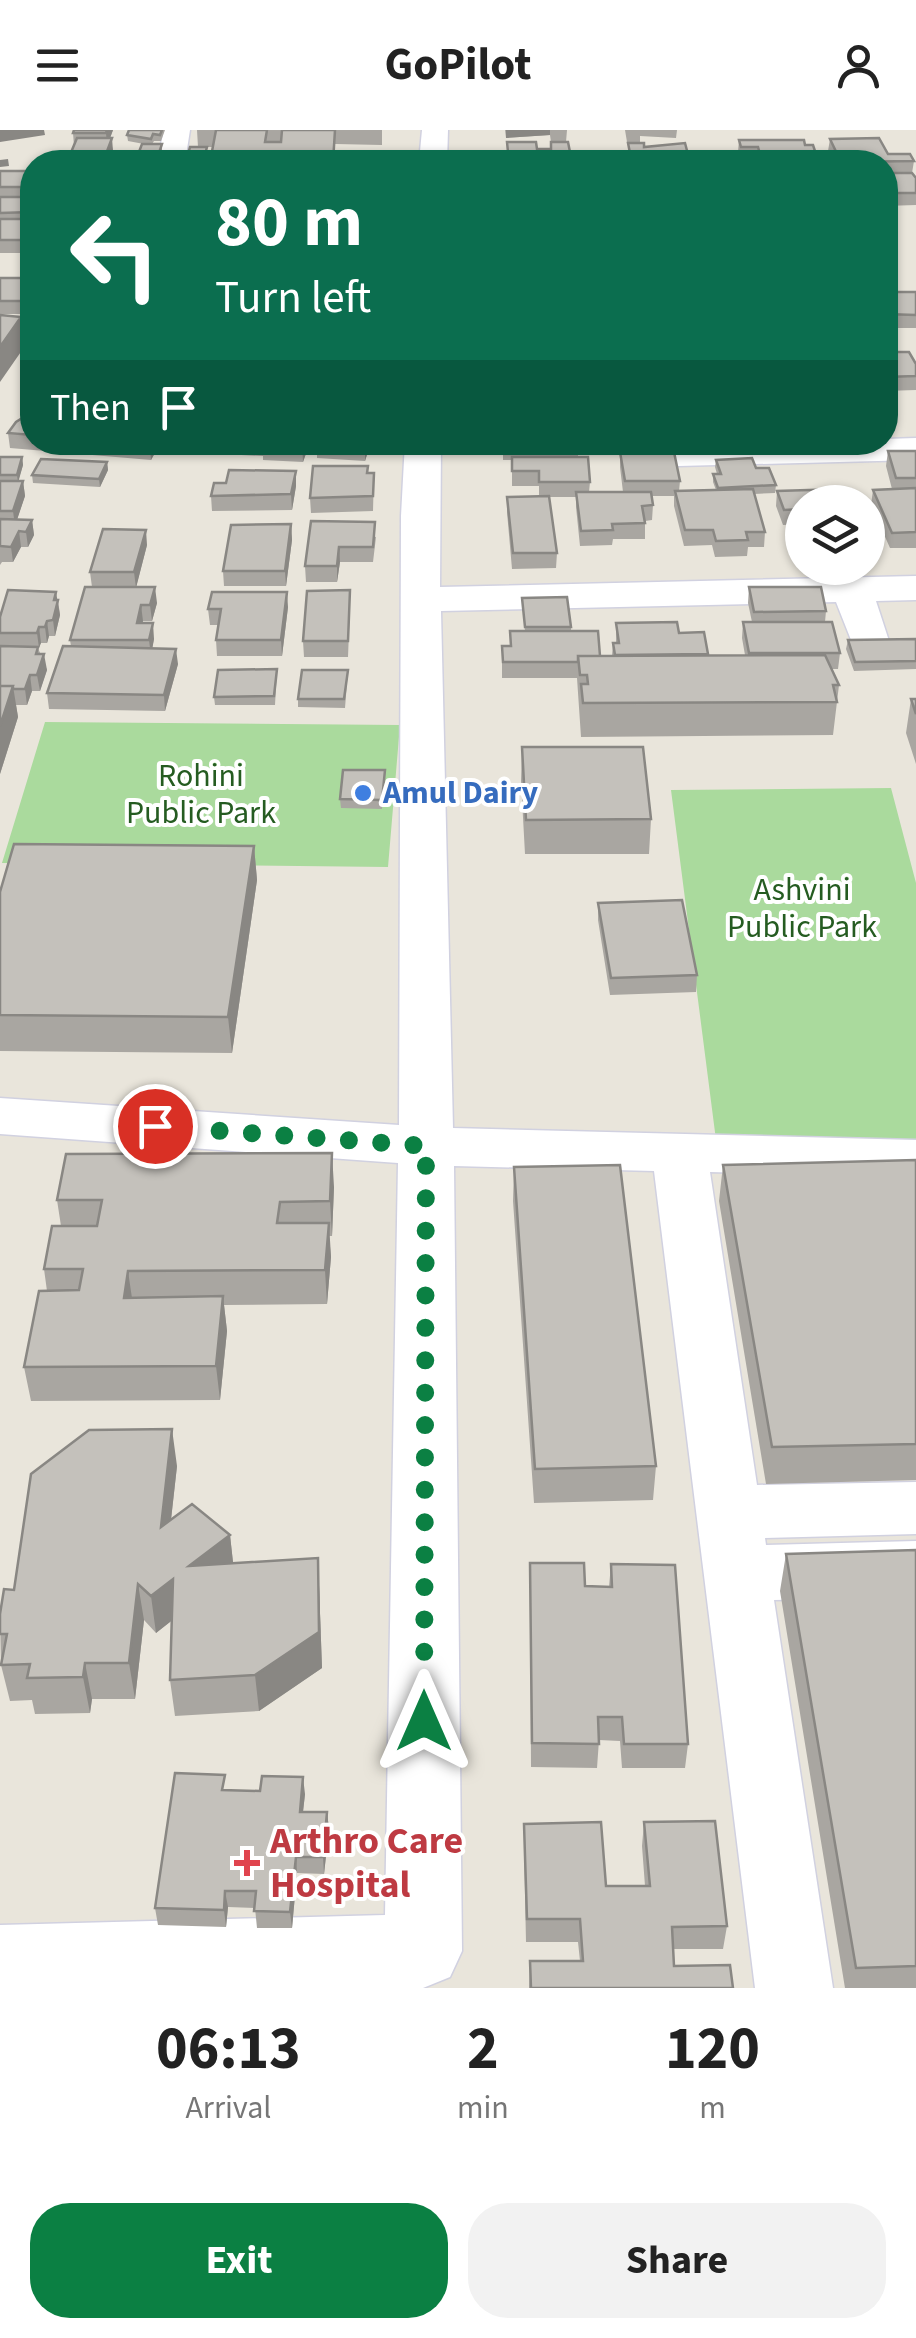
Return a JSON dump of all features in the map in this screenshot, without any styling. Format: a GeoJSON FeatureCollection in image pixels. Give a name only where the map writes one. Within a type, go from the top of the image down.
{"type":"FeatureCollection","features":[{"type":"Feature","properties":{"kind":"street"},"geometry":{"type":"LineString","coordinates":[[0,1962],[422,1951],[426,1146],[424,599],[420,527],[423,455]]}},
{"type":"Feature","properties":{"kind":"street"},"geometry":{"type":"LineString","coordinates":[[641,456],[675,455]]}},
{"type":"Feature","properties":{"kind":"street"},"geometry":{"type":"LineString","coordinates":[[424,599],[681,610],[852,590],[916,588]]}},
{"type":"Feature","properties":{"kind":"street"},"geometry":{"type":"LineString","coordinates":[[852,590],[869,641]]}},
{"type":"Feature","properties":{"kind":"street"},"geometry":{"type":"LineString","coordinates":[[0,1116],[426,1146],[683,1175],[911,1175]]}},
{"type":"Feature","properties":{"kind":"street"},"geometry":{"type":"LineString","coordinates":[[683,1175],[794,1988]]}},
{"type":"Feature","properties":{"kind":"street"},"geometry":{"type":"LineString","coordinates":[[733,1542],[916,1508]]}},
{"type":"Feature","properties":{"kind":"street"},"geometry":{"type":"LineString","coordinates":[[733,1542],[916,1569]]}},
{"type":"Feature","properties":{"kind":"green space","name":"Rohini Public Park"},"geometry":{"type":"Polygon","coordinates":[[[45,722],[400,725],[388,867],[2,863],[45,722]]]}},
{"type":"Feature","properties":{"kind":"green space","name":"Ashvini Public Park"},"geometry":{"type":"Polygon","coordinates":[[[891,788],[916,883],[916,1145],[716,1140],[671,790],[891,788]]]}},
{"type":"Feature","properties":{"kind":"building"},"geometry":{"type":"Polygon","coordinates":[[[74,130],[107,130],[73,133],[74,130]]]}},
{"type":"Feature","properties":{"kind":"building"},"geometry":{"type":"Polygon","coordinates":[[[129,130],[162,130],[151,139],[127,135],[129,130]]]}},
{"type":"Feature","properties":{"kind":"building"},"geometry":{"type":"Polygon","coordinates":[[[216,130],[267,130],[265,142],[281,142],[282,130],[335,130],[334,150],[212,150],[216,130]]]}},
{"type":"Feature","properties":{"kind":"building"},"geometry":{"type":"Polygon","coordinates":[[[77,138],[112,138],[108,150],[72,150],[77,138]]]}},
{"type":"Feature","properties":{"kind":"building"},"geometry":{"type":"Polygon","coordinates":[[[879,138],[886,150],[835,150],[830,139],[879,138]]]}},
{"type":"Feature","properties":{"kind":"building"},"geometry":{"type":"Polygon","coordinates":[[[739,140],[804,140],[815,150],[759,150],[741,147],[739,140]]]}},
{"type":"Feature","properties":{"kind":"building"},"geometry":{"type":"Polygon","coordinates":[[[507,142],[536,142],[537,149],[551,149],[551,142],[568,142],[570,150],[508,150],[507,142]]]}},
{"type":"Feature","properties":{"kind":"building"},"geometry":{"type":"Polygon","coordinates":[[[628,143],[644,143],[644,147],[685,143],[687,150],[629,150],[628,143]]]}},
{"type":"Feature","properties":{"kind":"building"},"geometry":{"type":"Polygon","coordinates":[[[142,144],[162,144],[160,150],[140,150],[142,144]]]}},
{"type":"Feature","properties":{"kind":"building"},"geometry":{"type":"Polygon","coordinates":[[[898,154],[910,154],[914,161],[898,161],[898,154]]]}},
{"type":"Feature","properties":{"kind":"building"},"geometry":{"type":"Polygon","coordinates":[[[0,171],[20,171],[20,187],[0,187],[0,171]]]}},
{"type":"Feature","properties":{"kind":"building"},"geometry":{"type":"Polygon","coordinates":[[[898,173],[912,173],[916,193],[898,193],[898,173]]]}},
{"type":"Feature","properties":{"kind":"building"},"geometry":{"type":"Polygon","coordinates":[[[0,197],[20,197],[20,212],[0,213],[0,197]]]}},
{"type":"Feature","properties":{"kind":"building"},"geometry":{"type":"Polygon","coordinates":[[[0,219],[20,219],[20,240],[0,240],[0,219]]]}},
{"type":"Feature","properties":{"kind":"building"},"geometry":{"type":"Polygon","coordinates":[[[0,278],[20,278],[20,301],[0,301],[0,278]]]}},
{"type":"Feature","properties":{"kind":"building"},"geometry":{"type":"Polygon","coordinates":[[[898,292],[916,292],[916,315],[898,314],[898,292]]]}},
{"type":"Feature","properties":{"kind":"building"},"geometry":{"type":"Polygon","coordinates":[[[0,315],[20,317],[20,318],[0,347],[0,315]]]}},
{"type":"Feature","properties":{"kind":"building"},"geometry":{"type":"Polygon","coordinates":[[[898,352],[909,352],[916,364],[916,376],[898,377],[898,352]]]}},
{"type":"Feature","properties":{"kind":"building"},"geometry":{"type":"Polygon","coordinates":[[[20,420],[20,434],[8,433],[20,420]]]}},
{"type":"Feature","properties":{"kind":"building"},"geometry":{"type":"Polygon","coordinates":[[[916,451],[916,478],[896,478],[889,455],[916,451]]]}},
{"type":"Feature","properties":{"kind":"building"},"geometry":{"type":"Polygon","coordinates":[[[621,455],[675,455],[680,481],[625,481],[621,455]]]}},
{"type":"Feature","properties":{"kind":"building"},"geometry":{"type":"Polygon","coordinates":[[[0,457],[22,457],[17,475],[0,475],[0,457]]]}},
{"type":"Feature","properties":{"kind":"building"},"geometry":{"type":"Polygon","coordinates":[[[512,457],[588,457],[590,482],[539,482],[539,471],[512,471],[512,457]]]}},
{"type":"Feature","properties":{"kind":"building"},"geometry":{"type":"Polygon","coordinates":[[[752,458],[756,468],[769,468],[776,485],[718,488],[713,474],[721,474],[716,460],[752,458]]]}},
{"type":"Feature","properties":{"kind":"building"},"geometry":{"type":"Polygon","coordinates":[[[41,459],[107,462],[99,479],[32,475],[41,459]]]}},
{"type":"Feature","properties":{"kind":"building"},"geometry":{"type":"Polygon","coordinates":[[[313,466],[368,466],[367,473],[374,473],[373,496],[310,498],[313,466]]]}},
{"type":"Feature","properties":{"kind":"building"},"geometry":{"type":"Polygon","coordinates":[[[229,470],[296,471],[291,494],[211,496],[214,483],[226,483],[229,470]]]}},
{"type":"Feature","properties":{"kind":"building"},"geometry":{"type":"Polygon","coordinates":[[[0,481],[23,481],[13,511],[0,511],[0,481]]]}},
{"type":"Feature","properties":{"kind":"building"},"geometry":{"type":"Polygon","coordinates":[[[916,488],[916,532],[892,533],[885,517],[885,489],[916,488]]]}},
{"type":"Feature","properties":{"kind":"building"},"geometry":{"type":"Polygon","coordinates":[[[753,489],[765,532],[746,532],[748,540],[716,541],[713,530],[685,530],[675,491],[753,489]]]}},
{"type":"Feature","properties":{"kind":"building"},"geometry":{"type":"Polygon","coordinates":[[[777,491],[785,491],[785,510],[784,510],[777,491]]]}},
{"type":"Feature","properties":{"kind":"building"},"geometry":{"type":"Polygon","coordinates":[[[576,492],[651,492],[653,505],[642,506],[645,523],[612,524],[613,530],[581,531],[576,492]]]}},
{"type":"Feature","properties":{"kind":"building"},"geometry":{"type":"Polygon","coordinates":[[[549,496],[557,553],[513,553],[507,497],[549,496]]]}},
{"type":"Feature","properties":{"kind":"building"},"geometry":{"type":"Polygon","coordinates":[[[0,519],[32,520],[26,532],[19,531],[11,547],[0,546],[0,519]]]}},
{"type":"Feature","properties":{"kind":"building"},"geometry":{"type":"Polygon","coordinates":[[[311,521],[375,522],[373,547],[339,547],[337,566],[305,566],[311,521]]]}},
{"type":"Feature","properties":{"kind":"building"},"geometry":{"type":"Polygon","coordinates":[[[291,524],[285,571],[223,571],[231,525],[291,524]]]}},
{"type":"Feature","properties":{"kind":"building"},"geometry":{"type":"Polygon","coordinates":[[[103,529],[146,530],[134,572],[90,572],[103,529]]]}},
{"type":"Feature","properties":{"kind":"building"},"geometry":{"type":"Polygon","coordinates":[[[85,587],[155,587],[150,605],[141,605],[137,623],[153,623],[149,640],[70,640],[85,587]]]}},
{"type":"Feature","properties":{"kind":"building"},"geometry":{"type":"Polygon","coordinates":[[[749,587],[821,587],[826,611],[754,612],[749,587]]]}},
{"type":"Feature","properties":{"kind":"building"},"geometry":{"type":"Polygon","coordinates":[[[8,590],[56,592],[53,620],[39,627],[37,633],[0,633],[8,590]]]}},
{"type":"Feature","properties":{"kind":"building"},"geometry":{"type":"Polygon","coordinates":[[[350,590],[348,641],[303,641],[307,591],[350,590]]]}},
{"type":"Feature","properties":{"kind":"building"},"geometry":{"type":"Polygon","coordinates":[[[212,592],[287,592],[281,640],[216,640],[221,609],[208,609],[212,592]]]}},
{"type":"Feature","properties":{"kind":"building"},"geometry":{"type":"Polygon","coordinates":[[[567,597],[571,627],[525,627],[522,598],[567,597]]]}},
{"type":"Feature","properties":{"kind":"building"},"geometry":{"type":"Polygon","coordinates":[[[677,622],[679,633],[704,632],[708,654],[615,655],[613,643],[619,643],[616,623],[677,622]]]}},
{"type":"Feature","properties":{"kind":"building"},"geometry":{"type":"Polygon","coordinates":[[[743,622],[832,622],[840,653],[749,653],[743,622]]]}},
{"type":"Feature","properties":{"kind":"building"},"geometry":{"type":"Polygon","coordinates":[[[510,631],[598,631],[600,656],[578,656],[578,662],[503,662],[502,646],[511,646],[510,631]]]}},
{"type":"Feature","properties":{"kind":"building"},"geometry":{"type":"Polygon","coordinates":[[[916,639],[916,661],[855,662],[848,640],[916,639]]]}},
{"type":"Feature","properties":{"kind":"building"},"geometry":{"type":"Polygon","coordinates":[[[0,646],[38,647],[36,654],[44,654],[37,675],[30,675],[25,689],[0,686],[0,646]]]}},
{"type":"Feature","properties":{"kind":"building"},"geometry":{"type":"Polygon","coordinates":[[[63,646],[176,649],[164,695],[47,693],[63,646]]]}},
{"type":"Feature","properties":{"kind":"building"},"geometry":{"type":"Polygon","coordinates":[[[825,655],[839,685],[833,685],[837,702],[583,703],[581,684],[588,684],[587,675],[580,675],[578,656],[825,655]]]}},
{"type":"Feature","properties":{"kind":"building"},"geometry":{"type":"Polygon","coordinates":[[[277,669],[274,696],[214,697],[218,670],[277,669]]]}},
{"type":"Feature","properties":{"kind":"building"},"geometry":{"type":"Polygon","coordinates":[[[302,670],[348,670],[344,699],[298,699],[302,670]]]}},
{"type":"Feature","properties":{"kind":"building"},"geometry":{"type":"Polygon","coordinates":[[[0,686],[13,686],[0,726],[0,686]]]}},
{"type":"Feature","properties":{"kind":"building"},"geometry":{"type":"Polygon","coordinates":[[[522,747],[643,747],[651,819],[526,820],[522,747]]]}},
{"type":"Feature","properties":{"kind":"building","name":"Amul Dairy"},"geometry":{"type":"Polygon","coordinates":[[[343,770],[385,770],[382,800],[340,799],[343,770]]]}},
{"type":"Feature","properties":{"kind":"building"},"geometry":{"type":"Polygon","coordinates":[[[14,844],[254,846],[228,1017],[0,1015],[0,892],[14,844]]]}},
{"type":"Feature","properties":{"kind":"building"},"geometry":{"type":"Polygon","coordinates":[[[682,900],[697,975],[611,978],[598,903],[682,900]]]}},
{"type":"Feature","properties":{"kind":"building"},"geometry":{"type":"Polygon","coordinates":[[[332,1153],[330,1201],[280,1202],[277,1223],[329,1223],[325,1270],[128,1271],[124,1298],[223,1296],[216,1366],[24,1367],[39,1291],[79,1290],[83,1269],[44,1269],[52,1226],[97,1226],[102,1200],[57,1200],[66,1154],[332,1153]]]}},
{"type":"Feature","properties":{"kind":"building"},"geometry":{"type":"Polygon","coordinates":[[[916,1160],[916,1444],[772,1447],[723,1165],[916,1160]]]}},
{"type":"Feature","properties":{"kind":"building"},"geometry":{"type":"Polygon","coordinates":[[[620,1165],[656,1466],[535,1469],[514,1167],[620,1165]]]}},
{"type":"Feature","properties":{"kind":"building"},"geometry":{"type":"Polygon","coordinates":[[[172,1429],[161,1527],[192,1504],[230,1535],[189,1566],[318,1558],[319,1632],[255,1675],[170,1680],[173,1579],[151,1596],[138,1584],[129,1663],[85,1663],[83,1677],[27,1678],[30,1664],[1,1665],[7,1634],[0,1634],[0,1614],[4,1589],[14,1590],[31,1474],[89,1430],[172,1429]]]}},
{"type":"Feature","properties":{"kind":"building"},"geometry":{"type":"Polygon","coordinates":[[[916,1550],[916,1966],[856,1968],[786,1554],[916,1550]]]}},
{"type":"Feature","properties":{"kind":"building"},"geometry":{"type":"Polygon","coordinates":[[[530,1563],[584,1563],[585,1586],[612,1587],[611,1564],[675,1565],[688,1744],[624,1744],[622,1717],[598,1717],[599,1744],[532,1743],[530,1563]]]}},
{"type":"Feature","properties":{"kind":"building"},"geometry":{"type":"Polygon","coordinates":[[[175,1773],[225,1775],[222,1790],[260,1791],[262,1776],[303,1777],[300,1812],[327,1812],[323,1857],[296,1857],[290,1912],[254,1911],[256,1891],[225,1891],[224,1910],[155,1908],[175,1773]]]}},
{"type":"Feature","properties":{"kind":"building"},"geometry":{"type":"Polygon","coordinates":[[[715,1821],[727,1926],[672,1927],[674,1966],[730,1965],[733,1988],[531,1988],[530,1961],[583,1961],[580,1919],[527,1919],[524,1824],[601,1822],[606,1886],[650,1886],[644,1822],[715,1821]]]}},
{"type":"Feature","properties":{"kind":"place","name":"Amul Dairy"},"geometry":{"type":"Point","coordinates":[363,793]}},
{"type":"Feature","properties":{"kind":"place","name":"Arthro Care Hospital"},"geometry":{"type":"Point","coordinates":[247,1863]}},
{"type":"Feature","properties":{"kind":"route"},"geometry":{"type":"LineString","coordinates":[[155,1126],[426,1146],[424,1721]]}}]}
